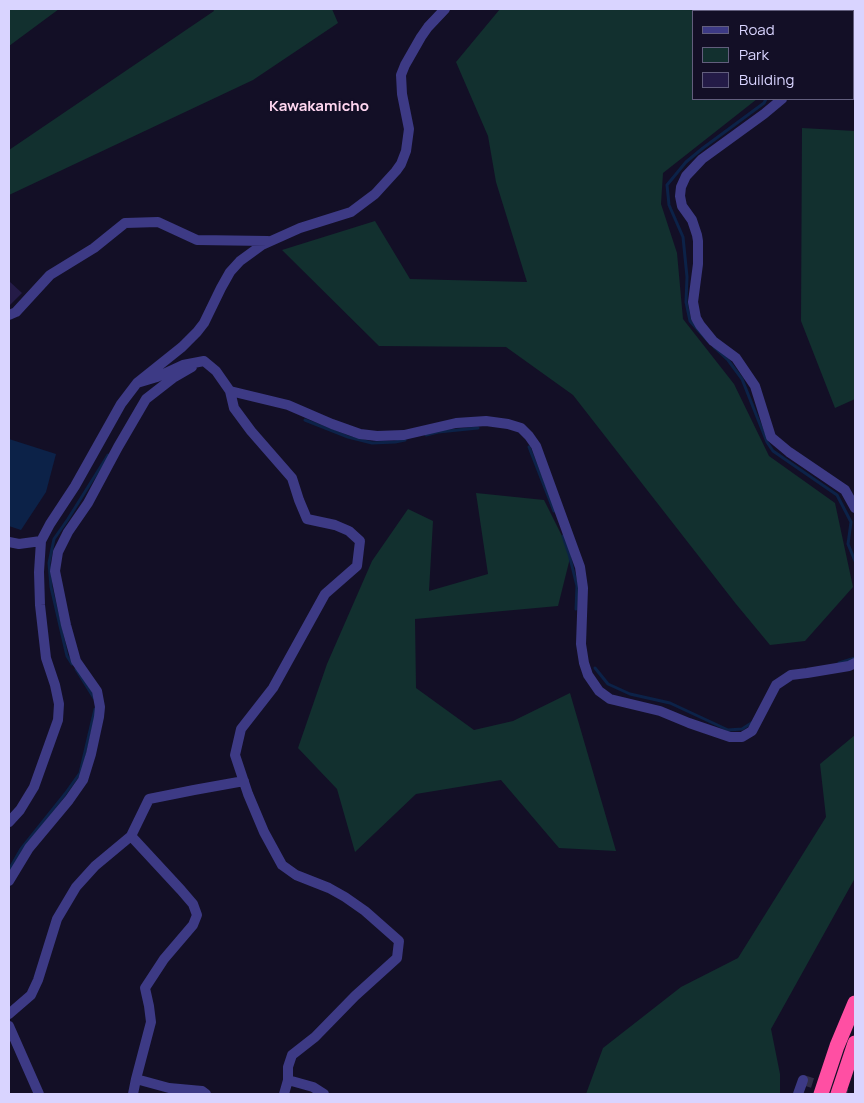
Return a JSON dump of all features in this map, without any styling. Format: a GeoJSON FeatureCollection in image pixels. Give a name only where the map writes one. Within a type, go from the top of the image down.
{"type":"FeatureCollection","features":[{"type":"Feature","properties":{"kind":"highway"},"geometry":{"type":"LineString","coordinates":[[821,1094],[837,1046],[855,1003]]}},
{"type":"Feature","properties":{"kind":"highway"},"geometry":{"type":"LineString","coordinates":[[838,1094],[855,1043]]}},
{"type":"Feature","properties":{"kind":"street"},"geometry":{"type":"LineString","coordinates":[[9,822],[30,796],[58,720],[59,704],[46,658],[38,572],[41,542],[50,524],[75,486],[121,404],[137,383],[182,348],[197,332],[204,323],[220,288],[230,272],[248,254],[262,245],[304,226],[351,212],[376,194],[401,164],[406,151],[409,129],[402,94],[401,75],[420,37],[445,9]]}},
{"type":"Feature","properties":{"kind":"street"},"geometry":{"type":"LineString","coordinates":[[781,100],[702,159],[686,176],[681,187],[682,206],[692,220],[698,241],[698,264],[693,302],[696,318],[700,325],[713,340],[736,358],[755,386],[771,437],[789,452],[845,490],[855,508]]}},
{"type":"Feature","properties":{"kind":"street"},"geometry":{"type":"LineString","coordinates":[[9,315],[16,312],[50,275],[94,248],[125,223],[158,222],[197,240],[271,241]]}},
{"type":"Feature","properties":{"kind":"street"},"geometry":{"type":"LineString","coordinates":[[137,383],[157,377],[183,364],[204,361],[216,371],[230,391],[234,408],[251,431],[292,478],[307,519],[335,525],[349,531],[360,541],[357,566],[325,594],[273,688],[241,729],[235,755],[248,794],[264,832],[282,865],[296,875],[330,888],[344,897],[365,911],[399,941],[397,958],[355,996],[316,1037],[292,1056],[288,1067],[288,1080],[284,1094]]}},
{"type":"Feature","properties":{"kind":"street"},"geometry":{"type":"LineString","coordinates":[[9,881],[29,848],[83,780],[99,717],[100,707],[97,692],[76,661],[66,626],[55,571],[58,552],[68,532],[88,503],[146,399],[173,378],[204,361]]}},
{"type":"Feature","properties":{"kind":"street"},"geometry":{"type":"LineString","coordinates":[[230,391],[288,406],[360,434],[378,436],[404,435],[456,423],[486,421],[521,428],[536,446],[580,567],[584,588],[581,644],[586,669],[599,691],[610,699],[660,711],[730,737],[742,736],[752,731],[776,685],[791,675],[807,674],[849,666],[855,663]]}},
{"type":"Feature","properties":{"kind":"street"},"geometry":{"type":"LineString","coordinates":[[9,542],[19,544],[41,542]]}},
{"type":"Feature","properties":{"kind":"street"},"geometry":{"type":"LineString","coordinates":[[9,1014],[31,995],[38,980],[57,919],[76,887],[95,866],[131,836],[149,799],[244,781]]}},
{"type":"Feature","properties":{"kind":"street"},"geometry":{"type":"LineString","coordinates":[[131,836],[193,904],[197,915],[193,925],[164,959],[145,988],[150,1022],[132,1094]]}},
{"type":"Feature","properties":{"kind":"street"},"geometry":{"type":"LineString","coordinates":[[9,1026],[39,1094]]}},
{"type":"Feature","properties":{"kind":"street"},"geometry":{"type":"LineString","coordinates":[[136,1079],[170,1088],[202,1091],[206,1094]]}},
{"type":"Feature","properties":{"kind":"street"},"geometry":{"type":"LineString","coordinates":[[288,1080],[313,1087],[324,1094]]}},
{"type":"Feature","properties":{"kind":"street"},"geometry":{"type":"LineString","coordinates":[[798,1094],[803,1080]]}},
{"type":"Feature","properties":{"kind":"green space"},"geometry":{"type":"Polygon","coordinates":[[[9,9],[59,9],[9,46],[9,9]]]}},
{"type":"Feature","properties":{"kind":"green space"},"geometry":{"type":"Polygon","coordinates":[[[213,9],[332,9],[338,23],[253,80],[9,195],[9,150],[214,11],[213,9]]]}},
{"type":"Feature","properties":{"kind":"green space"},"geometry":{"type":"Polygon","coordinates":[[[500,9],[855,9],[855,50],[854,10],[692,10],[692,100],[756,100],[663,173],[661,204],[677,253],[683,319],[734,384],[769,456],[835,503],[853,587],[805,641],[770,645],[573,395],[506,347],[379,346],[282,250],[375,221],[410,279],[527,282],[496,182],[488,136],[456,62],[500,9]]]}},
{"type":"Feature","properties":{"kind":"green space"},"geometry":{"type":"Polygon","coordinates":[[[802,128],[855,131],[855,399],[835,408],[801,321],[802,128]]]}},
{"type":"Feature","properties":{"kind":"green space"},"geometry":{"type":"Polygon","coordinates":[[[476,493],[544,500],[571,554],[558,606],[415,619],[416,688],[474,730],[513,721],[570,693],[616,851],[559,848],[501,780],[416,794],[355,852],[337,789],[298,748],[327,664],[372,561],[408,509],[433,521],[429,591],[488,574],[476,493]]]}},
{"type":"Feature","properties":{"kind":"green space"},"geometry":{"type":"Polygon","coordinates":[[[855,735],[855,878],[771,1029],[780,1074],[780,1094],[586,1094],[603,1048],[681,987],[738,958],[826,817],[820,764],[855,735]]]}},
{"type":"Feature","properties":{"kind":"water"},"geometry":{"type":"Polygon","coordinates":[[[9,439],[56,454],[46,492],[21,530],[9,526],[9,439]]]}},
{"type":"Feature","properties":{"kind":"building"},"geometry":{"type":"Polygon","coordinates":[[[9,281],[22,293],[9,306],[9,281]]]}},
{"type":"Feature","properties":{"kind":"waterway"},"geometry":{"type":"LineString","coordinates":[[708,341],[690,321],[686,302],[687,277],[683,237],[669,205],[667,185],[686,162],[766,100]]}},
{"type":"Feature","properties":{"kind":"waterway"},"geometry":{"type":"LineString","coordinates":[[714,347],[728,360],[742,379],[767,442],[773,451],[837,495],[851,522],[848,544],[855,561]]}},
{"type":"Feature","properties":{"kind":"waterway"},"geometry":{"type":"LineString","coordinates":[[305,420],[348,437],[372,443],[405,440]]}},
{"type":"Feature","properties":{"kind":"waterway"},"geometry":{"type":"LineString","coordinates":[[426,435],[478,428]]}},
{"type":"Feature","properties":{"kind":"waterway"},"geometry":{"type":"LineString","coordinates":[[529,447],[554,511]]}},
{"type":"Feature","properties":{"kind":"waterway"},"geometry":{"type":"LineString","coordinates":[[72,664],[67,656],[51,587],[49,563],[54,539],[108,455]]}},
{"type":"Feature","properties":{"kind":"waterway"},"geometry":{"type":"LineString","coordinates":[[563,536],[577,586],[576,609]]}},
{"type":"Feature","properties":{"kind":"waterway"},"geometry":{"type":"LineString","coordinates":[[839,663],[855,658]]}},
{"type":"Feature","properties":{"kind":"waterway"},"geometry":{"type":"LineString","coordinates":[[595,668],[608,684],[630,694],[670,703],[728,730],[742,729],[753,722]]}},
{"type":"Feature","properties":{"kind":"waterway"},"geometry":{"type":"LineString","coordinates":[[76,669],[94,698]]}},
{"type":"Feature","properties":{"kind":"waterway"},"geometry":{"type":"LineString","coordinates":[[9,870],[21,849],[80,773],[95,709]]}},
{"type":"Feature","properties":{"kind":"tunnel"},"geometry":{"type":"LineString","coordinates":[[803,1080],[847,1094]]}},
{"type":"Feature","properties":{"kind":"district","name":"Kawakamicho"},"geometry":{"type":"Point","coordinates":[319,107]}}]}
